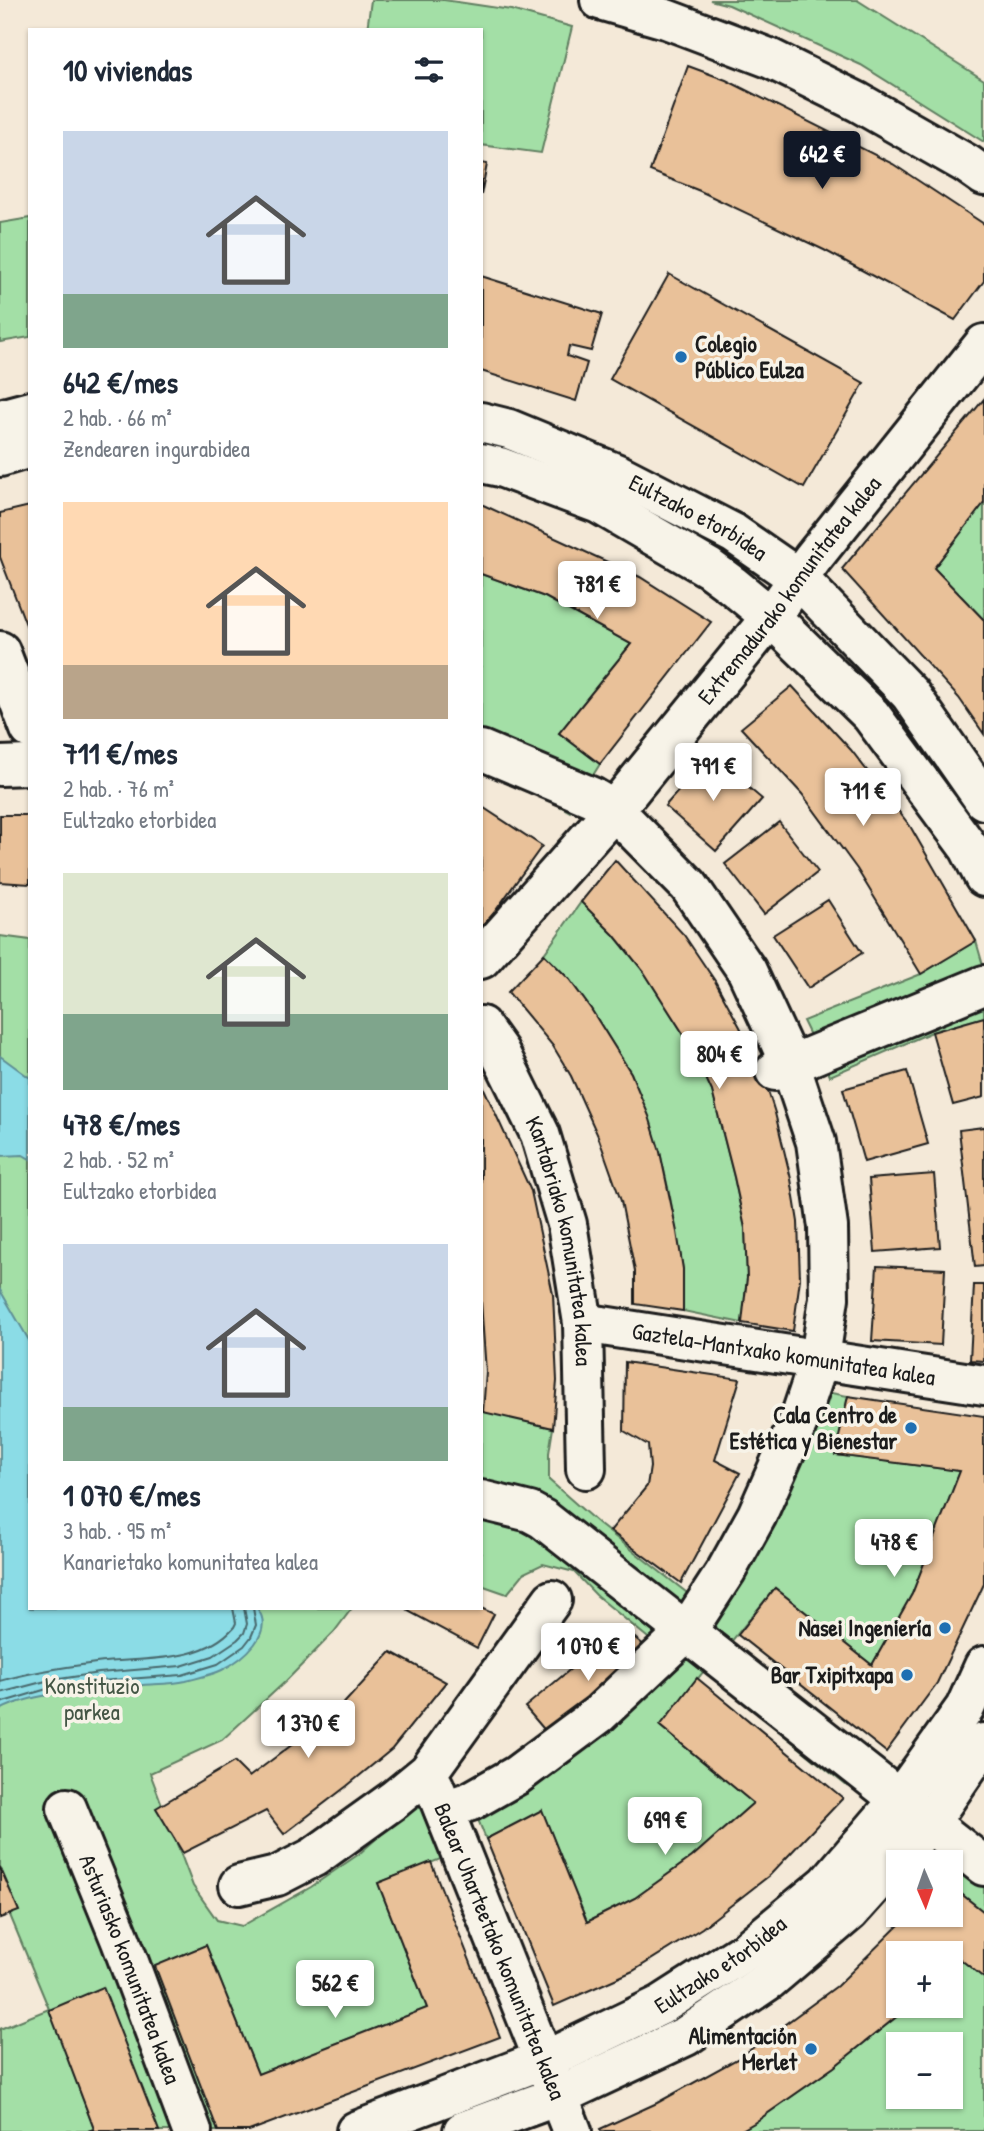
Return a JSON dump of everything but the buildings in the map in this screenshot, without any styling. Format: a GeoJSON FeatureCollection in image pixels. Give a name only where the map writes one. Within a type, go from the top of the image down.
{"type":"FeatureCollection","features":[{"type":"Feature","properties":{"kind":"street"},"geometry":{"type":"LineString","coordinates":[[600,0],[666,19],[769,58],[858,102],[984,176]]}},
{"type":"Feature","properties":{"kind":"street","name":"Extremadurako komunitatea kalea"},"geometry":{"type":"LineString","coordinates":[[483,957],[614,810],[771,617],[798,578],[984,344]]}},
{"type":"Feature","properties":{"kind":"street"},"geometry":{"type":"LineString","coordinates":[[0,419],[28,412]]}},
{"type":"Feature","properties":{"kind":"street","name":"Eultzako etorbidea"},"geometry":{"type":"LineString","coordinates":[[483,422],[509,429],[618,474],[733,533],[798,578],[910,694],[984,800]]}},
{"type":"Feature","properties":{"kind":"street"},"geometry":{"type":"LineString","coordinates":[[0,457],[28,449]]}},
{"type":"Feature","properties":{"kind":"street","name":"Eultzako etorbidea"},"geometry":{"type":"LineString","coordinates":[[483,463],[500,467],[599,504],[709,568],[771,617],[870,715],[969,848],[984,877]]}},
{"type":"Feature","properties":{"kind":"street"},"geometry":{"type":"LineString","coordinates":[[0,651],[28,724]]}},
{"type":"Feature","properties":{"kind":"street"},"geometry":{"type":"LineString","coordinates":[[444,1810],[471,1801],[527,1768],[599,1714],[687,1632],[726,1571],[766,1496],[800,1418],[820,1358],[829,1298],[828,1227],[816,1142],[783,1067],[747,971],[689,886],[614,810],[592,797],[483,751]]}},
{"type":"Feature","properties":{"kind":"street"},"geometry":{"type":"LineString","coordinates":[[0,766],[28,765]]}},
{"type":"Feature","properties":{"kind":"street"},"geometry":{"type":"LineString","coordinates":[[783,1067],[984,985]]}},
{"type":"Feature","properties":{"kind":"street","name":"Kantabriako komunitatea kalea"},"geometry":{"type":"LineString","coordinates":[[483,1029],[499,1051],[540,1134],[567,1224],[583,1323],[586,1469]]}},
{"type":"Feature","properties":{"kind":"street","name":"Gaztela-Mantxako komunitatea kalea"},"geometry":{"type":"LineString","coordinates":[[583,1323],[984,1385]]}},
{"type":"Feature","properties":{"kind":"street"},"geometry":{"type":"LineString","coordinates":[[483,1500],[530,1512],[543,1519],[984,1866]]}},
{"type":"Feature","properties":{"kind":"street","name":"Balear Uharteetako komunitatea kalea"},"geometry":{"type":"LineString","coordinates":[[239,1885],[277,1876],[314,1857],[395,1800],[428,1772],[552,1600]]}},
{"type":"Feature","properties":{"kind":"street","name":"Eultzako etorbidea"},"geometry":{"type":"LineString","coordinates":[[356,2131],[544,2060],[662,2005],[747,1950],[827,1884],[900,1799],[964,1708],[984,1666]]}},
{"type":"Feature","properties":{"kind":"street","name":"Eultzako etorbidea"},"geometry":{"type":"LineString","coordinates":[[463,2131],[558,2096],[686,2036],[769,1980],[849,1912],[930,1822],[984,1743]]}},
{"type":"Feature","properties":{"kind":"street","name":"Balear Uharteetako komunitatea kalea"},"geometry":{"type":"LineString","coordinates":[[428,1772],[572,2131]]}},
{"type":"Feature","properties":{"kind":"street","name":"Asturiasko komunitatea kalea"},"geometry":{"type":"LineString","coordinates":[[67,1808],[121,1941],[192,2131]]}},
{"type":"Feature","properties":{"kind":"green space"},"geometry":{"type":"Polygon","coordinates":[[[371,0],[444,0],[511,10],[572,27],[541,153],[483,145],[483,28],[367,28],[371,0]]]}},
{"type":"Feature","properties":{"kind":"green space"},"geometry":{"type":"Polygon","coordinates":[[[710,0],[857,0],[984,80],[984,142],[861,65],[729,5],[710,0]]]}},
{"type":"Feature","properties":{"kind":"green space"},"geometry":{"type":"Polygon","coordinates":[[[28,218],[28,337],[0,342],[0,223],[28,218]]]}},
{"type":"Feature","properties":{"kind":"green space"},"geometry":{"type":"Polygon","coordinates":[[[984,503],[984,620],[934,568],[984,503]]]}},
{"type":"Feature","properties":{"kind":"green space"},"geometry":{"type":"Polygon","coordinates":[[[483,575],[545,597],[631,644],[559,733],[600,764],[570,812],[483,763],[483,575]]]}},
{"type":"Feature","properties":{"kind":"green space"},"geometry":{"type":"Polygon","coordinates":[[[581,902],[614,935],[644,972],[691,1046],[712,1091],[745,1228],[747,1278],[742,1323],[683,1311],[683,1269],[670,1197],[660,1152],[631,1073],[591,1009],[569,979],[544,954],[581,902]]]}},
{"type":"Feature","properties":{"kind":"green space","name":"Konstituzio parkea"},"geometry":{"type":"Polygon","coordinates":[[[0,936],[28,940],[28,1610],[350,1610],[334,1632],[286,1681],[222,1740],[150,1773],[193,1886],[217,1920],[242,1926],[311,1887],[359,1854],[410,1809],[426,1807],[446,1857],[378,1883],[427,2008],[258,2074],[206,1945],[156,1966],[218,2131],[159,2131],[50,2010],[94,2129],[0,2131],[0,2029],[49,2009],[0,1891],[0,936]]]}},
{"type":"Feature","properties":{"kind":"green space"},"geometry":{"type":"Polygon","coordinates":[[[976,941],[984,969],[984,1017],[932,1032],[830,1076],[803,1021],[921,974],[976,941]]]}},
{"type":"Feature","properties":{"kind":"green space"},"geometry":{"type":"Polygon","coordinates":[[[792,1386],[848,1396],[836,1455],[960,1471],[912,1594],[872,1665],[775,1588],[726,1648],[869,1760],[847,1786],[704,1671],[660,1726],[753,1803],[692,1857],[635,1898],[587,1922],[542,1811],[486,1839],[470,1800],[659,1647],[596,1595],[574,1572],[543,1564],[524,1573],[507,1594],[483,1586],[483,1410],[553,1428],[549,1480],[600,1525],[695,1599],[756,1501],[792,1386]]]}},
{"type":"Feature","properties":{"kind":"green space"},"geometry":{"type":"Polygon","coordinates":[[[976,1834],[984,1841],[984,1912],[963,1895],[963,1853],[976,1834]]]}},
{"type":"Feature","properties":{"kind":"green space"},"geometry":{"type":"Polygon","coordinates":[[[963,1961],[984,1978],[984,2131],[740,2131],[834,2067],[895,2018],[963,2018],[963,1961]]]}},
{"type":"Feature","properties":{"kind":"water"},"geometry":{"type":"Polygon","coordinates":[[[0,1056],[28,1077],[28,1158],[23,1155],[0,1156],[0,1056]]]}},
{"type":"Feature","properties":{"kind":"water"},"geometry":{"type":"Polygon","coordinates":[[[0,1290],[28,1339],[28,1610],[258,1610],[263,1627],[260,1636],[247,1652],[214,1673],[181,1682],[50,1695],[0,1710],[0,1290]]]}},
{"type":"Feature","properties":{"kind":"place","name":"Colegio Público Eulza"},"geometry":{"type":"Point","coordinates":[681,357]}},
{"type":"Feature","properties":{"kind":"place","name":"Cala Centro de Estética y Bienestar"},"geometry":{"type":"Point","coordinates":[911,1428]}},
{"type":"Feature","properties":{"kind":"place","name":"Nasei Ingeniería"},"geometry":{"type":"Point","coordinates":[945,1628]}},
{"type":"Feature","properties":{"kind":"place","name":"Bar Txipitxapa"},"geometry":{"type":"Point","coordinates":[907,1675]}},
{"type":"Feature","properties":{"kind":"place","name":"Alimentación Merlet"},"geometry":{"type":"Point","coordinates":[811,2049]}}]}
